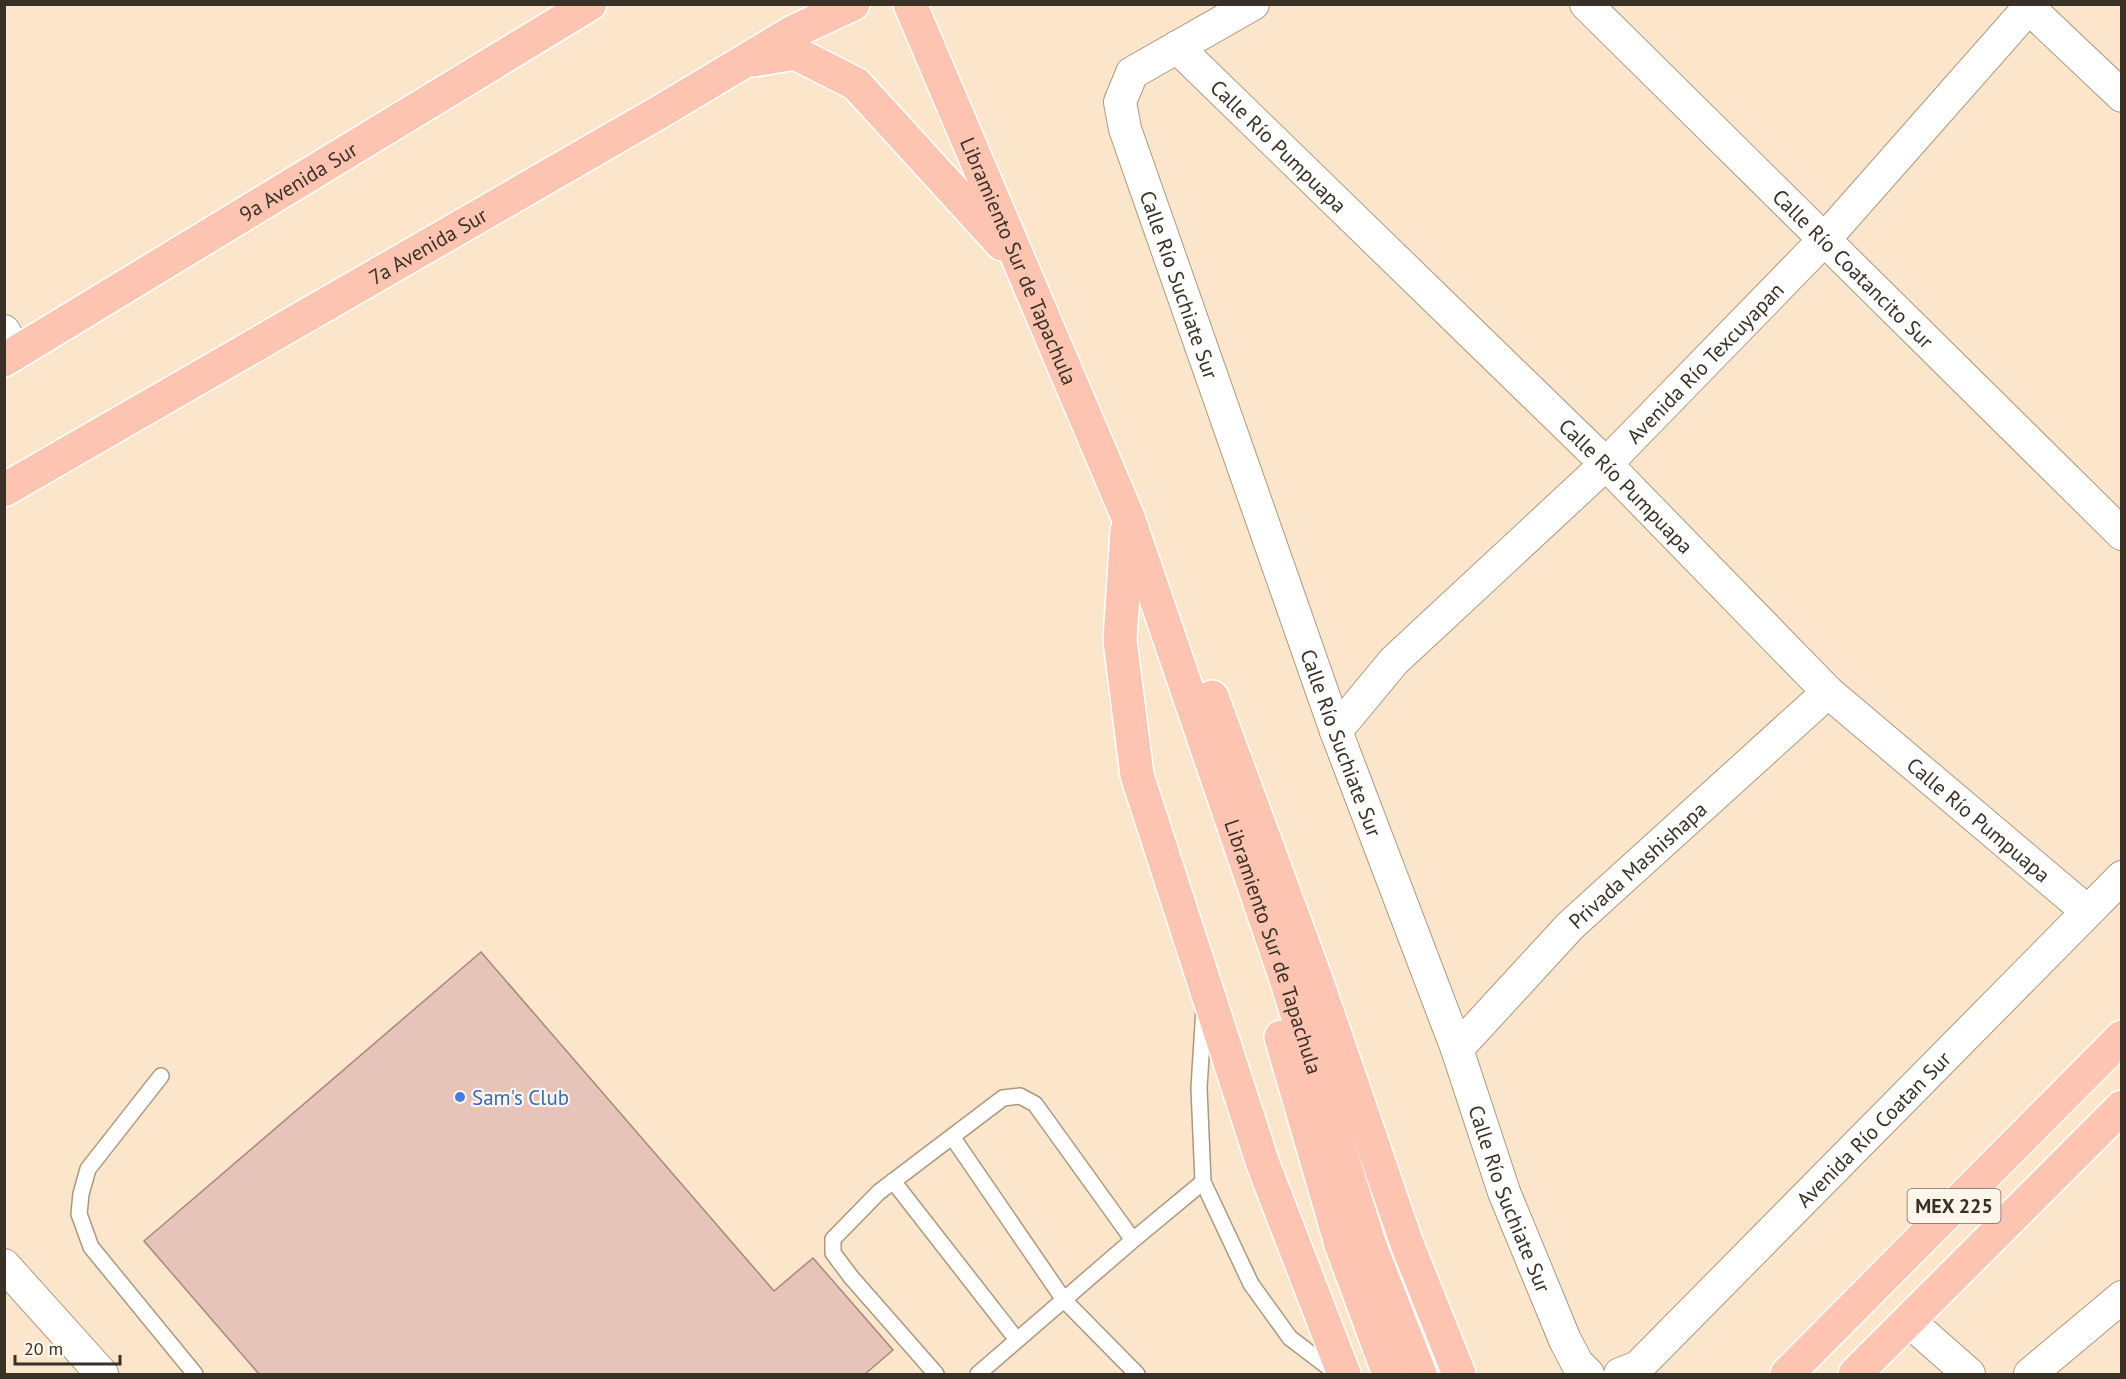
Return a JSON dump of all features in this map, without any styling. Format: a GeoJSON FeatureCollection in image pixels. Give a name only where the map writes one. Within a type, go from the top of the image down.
{"type":"FeatureCollection","features":[{"type":"Feature","properties":{"kind":"main road","name":"9a Avenida Sur"},"geometry":{"type":"LineString","coordinates":[[8,348],[590,4]]}},
{"type":"Feature","properties":{"kind":"main road","name":"7a Avenida Sur"},"geometry":{"type":"LineString","coordinates":[[4,490],[652,116],[741,62],[794,32],[853,4]]}},
{"type":"Feature","properties":{"kind":"main road","name":"Libramiento Sur de Tapachula"},"geometry":{"type":"LineString","coordinates":[[910,4],[1128,517],[1286,979],[1370,1246],[1420,1374]]}},
{"type":"Feature","properties":{"kind":"main road"},"geometry":{"type":"LineString","coordinates":[[741,62],[795,53],[856,84],[1021,264]]}},
{"type":"Feature","properties":{"kind":"main road"},"geometry":{"type":"LineString","coordinates":[[1128,517],[1120,640],[1137,775],[1263,1164],[1344,1374]]}},
{"type":"Feature","properties":{"kind":"main road"},"geometry":{"type":"LineString","coordinates":[[1128,517],[1189,642],[1226,732],[1407,1244],[1459,1374]]}},
{"type":"Feature","properties":{"kind":"main road","name":"Libramiento Sur de Tapachula"},"geometry":{"type":"LineString","coordinates":[[1128,517],[1194,770],[1276,1018],[1341,1244],[1389,1374]]}},
{"type":"Feature","properties":{"kind":"main road","name":"MEX 225"},"geometry":{"type":"LineString","coordinates":[[1787,1374],[2121,1037]]}},
{"type":"Feature","properties":{"kind":"main road","name":"MEX 225"},"geometry":{"type":"LineString","coordinates":[[1855,1374],[1910,1322],[2121,1107]]}},
{"type":"Feature","properties":{"kind":"street"},"geometry":{"type":"LineString","coordinates":[[1177,47],[1253,4]]}},
{"type":"Feature","properties":{"kind":"street","name":"Calle Río Coatancito Sur"},"geometry":{"type":"LineString","coordinates":[[1586,4],[1822,241],[2121,534]]}},
{"type":"Feature","properties":{"kind":"street"},"geometry":{"type":"LineString","coordinates":[[2028,6],[2121,96]]}},
{"type":"Feature","properties":{"kind":"street","name":"Avenida Río Texcuyapan"},"geometry":{"type":"LineString","coordinates":[[1336,732],[1394,661],[1606,464],[1822,241],[2028,6]]}},
{"type":"Feature","properties":{"kind":"street","name":"Calle Río Suchiate Sur"},"geometry":{"type":"LineString","coordinates":[[1177,47],[1132,73],[1120,102],[1125,129],[1336,732],[1456,1049],[1504,1192],[1565,1340],[1577,1363],[1588,1374]]}},
{"type":"Feature","properties":{"kind":"street","name":"Calle Río Pumpuapa"},"geometry":{"type":"LineString","coordinates":[[1177,47],[1606,464],[1828,692],[2087,911]]}},
{"type":"Feature","properties":{"kind":"street","name":"Privada Mashishapa"},"geometry":{"type":"LineString","coordinates":[[1456,1049],[1570,926],[1828,692]]}},
{"type":"Feature","properties":{"kind":"street","name":"Avenida Río Coatan Sur"},"geometry":{"type":"LineString","coordinates":[[1620,1374],[1638,1366],[2121,877]]}},
{"type":"Feature","properties":{"kind":"street"},"geometry":{"type":"LineString","coordinates":[[4,1265],[102,1374]]}},
{"type":"Feature","properties":{"kind":"street"},"geometry":{"type":"LineString","coordinates":[[2030,1374],[2121,1297]]}},
{"type":"Feature","properties":{"kind":"street"},"geometry":{"type":"LineString","coordinates":[[1910,1322],[1969,1374]]}},
{"type":"Feature","properties":{"kind":"lane"},"geometry":{"type":"LineString","coordinates":[[1206,985],[1199,1088],[1203,1182],[1251,1284],[1290,1338],[1338,1374]]}},
{"type":"Feature","properties":{"kind":"lane"},"geometry":{"type":"LineString","coordinates":[[161,1076],[88,1169],[81,1194],[80,1214],[91,1247],[195,1374]]}},
{"type":"Feature","properties":{"kind":"lane"},"geometry":{"type":"LineString","coordinates":[[936,1374],[833,1253],[833,1239],[879,1192],[1003,1098],[1020,1096],[1035,1104],[1132,1240]]}},
{"type":"Feature","properties":{"kind":"lane"},"geometry":{"type":"LineString","coordinates":[[953,1138],[1064,1300],[1137,1374]]}},
{"type":"Feature","properties":{"kind":"lane"},"geometry":{"type":"LineString","coordinates":[[893,1181],[1017,1340]]}},
{"type":"Feature","properties":{"kind":"lane"},"geometry":{"type":"LineString","coordinates":[[978,1374],[1132,1240],[1203,1182]]}},
{"type":"Feature","properties":{"kind":"building","name":"Sam's Club"},"geometry":{"type":"Polygon","coordinates":[[[481,952],[774,1291],[813,1258],[893,1350],[865,1374],[259,1374],[144,1241],[481,952]]]}},
{"type":"Feature","properties":{"kind":"place","name":"Sam's Club"},"geometry":{"type":"Point","coordinates":[460,1097]}}]}
